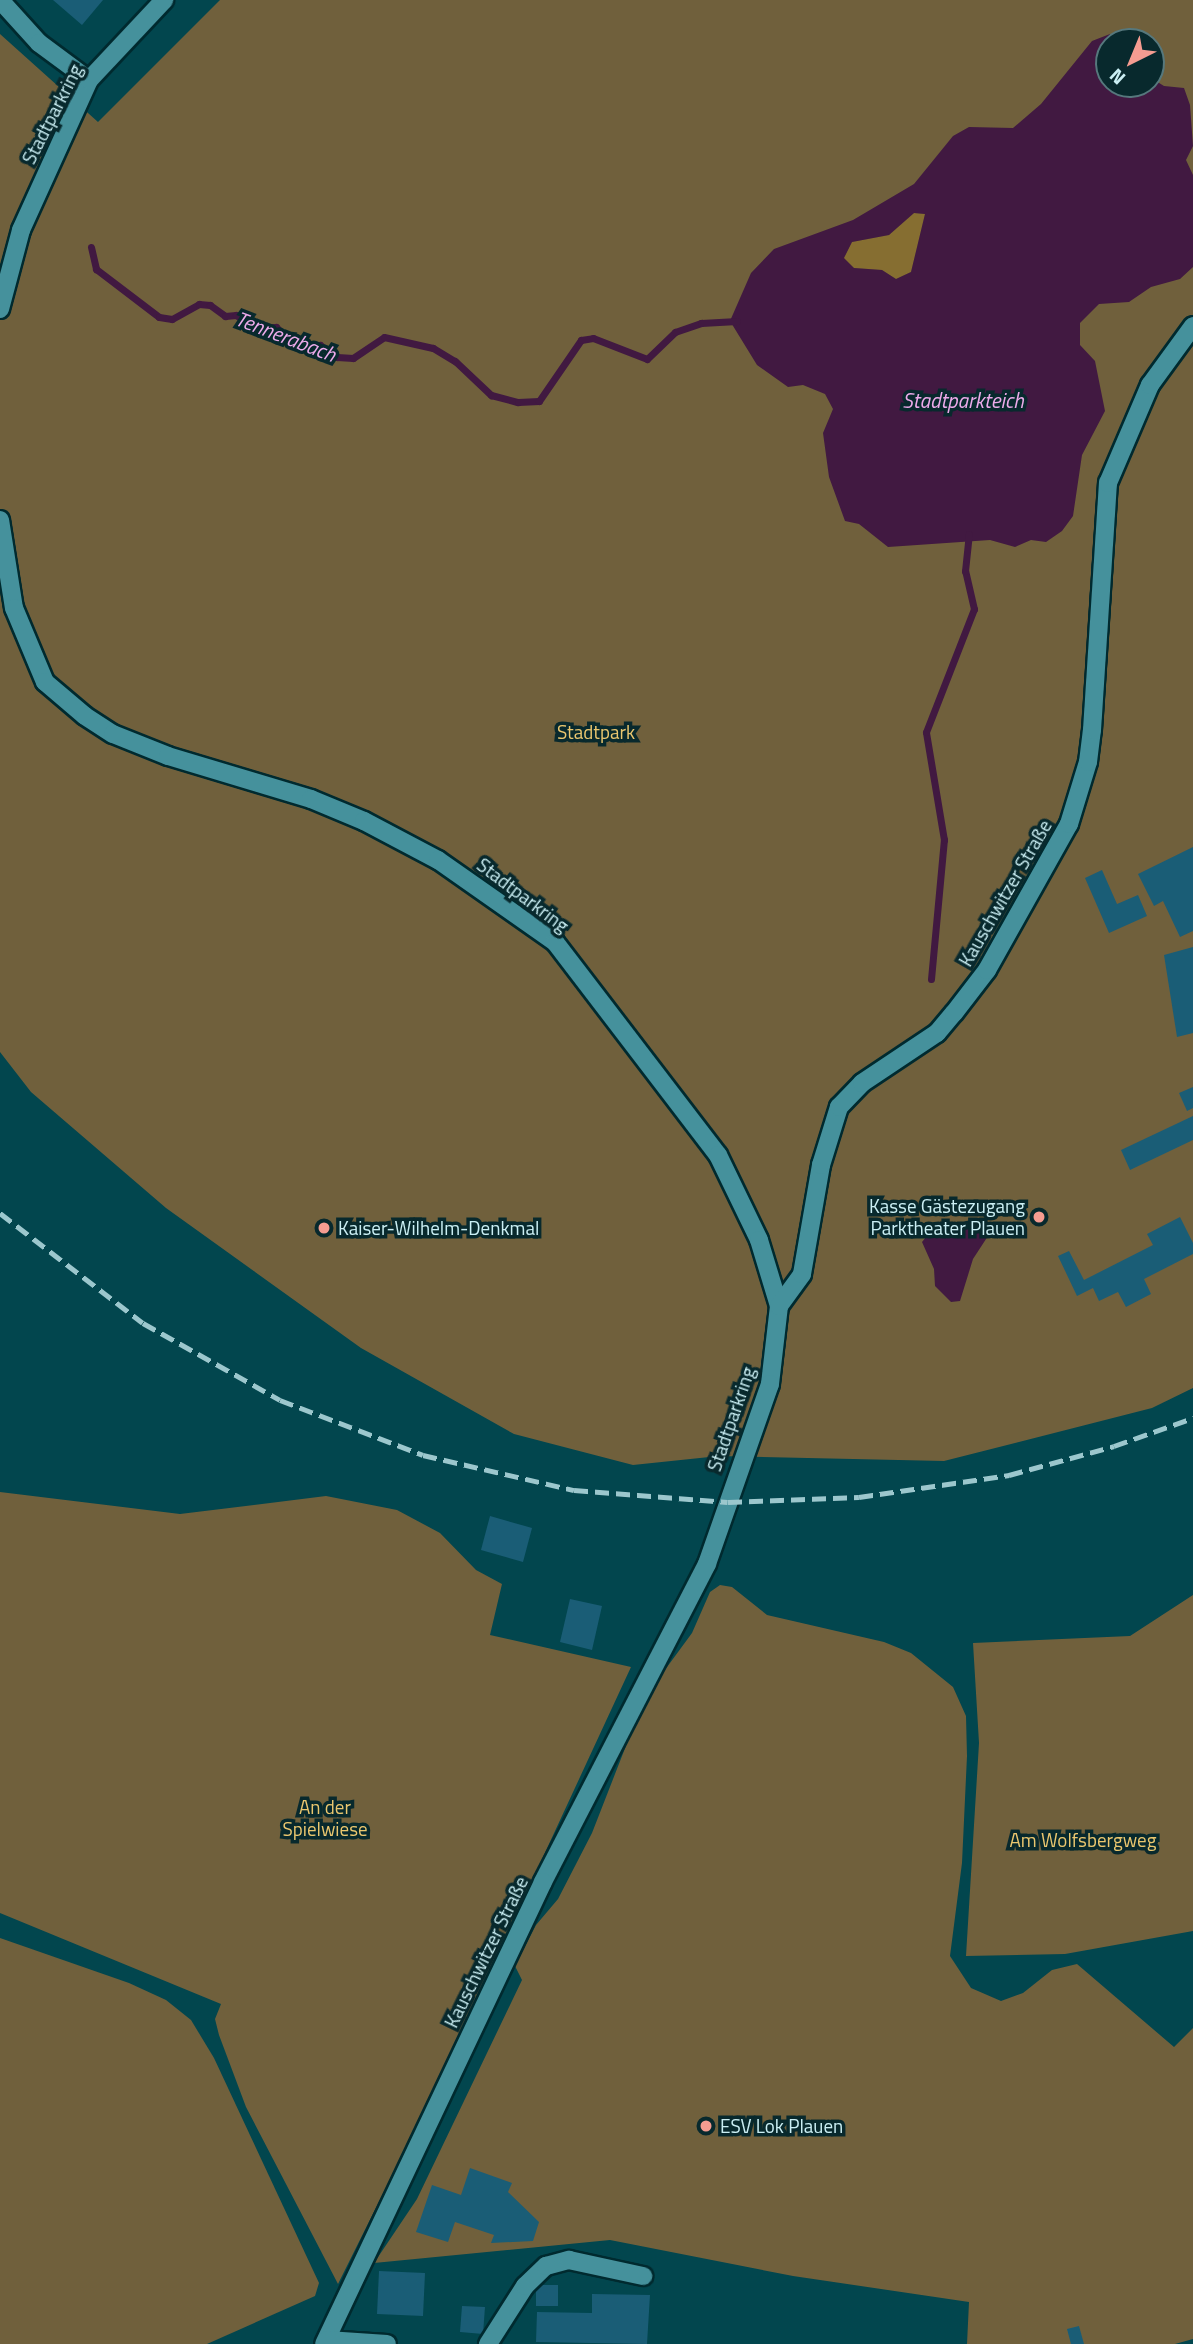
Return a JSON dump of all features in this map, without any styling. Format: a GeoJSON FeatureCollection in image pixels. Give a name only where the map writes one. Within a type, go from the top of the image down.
{"type":"FeatureCollection","features":[{"type":"Feature","properties":{"kind":"street"},"geometry":{"type":"LineString","coordinates":[[0,0],[39,43],[89,80]]}},
{"type":"Feature","properties":{"kind":"street","name":"Stadtparkring"},"geometry":{"type":"LineString","coordinates":[[0,309],[21,230],[89,80],[164,0]]}},
{"type":"Feature","properties":{"kind":"street","name":"Kauschwitzer Straße"},"geometry":{"type":"LineString","coordinates":[[779,1306],[802,1274],[821,1165],[839,1107],[862,1083],[937,1033],[954,1013],[987,970],[1069,824],[1090,741],[1108,483],[1150,385],[1193,326]]}},
{"type":"Feature","properties":{"kind":"street","name":"Stadtparkring"},"geometry":{"type":"LineString","coordinates":[[0,520],[13,608],[45,682],[85,716],[113,734],[168,757],[311,799],[364,821],[438,860],[555,942],[718,1155],[759,1240],[779,1306],[770,1384],[707,1564],[696,1584]]}},
{"type":"Feature","properties":{"kind":"street","name":"Kauschwitzer Straße"},"geometry":{"type":"LineString","coordinates":[[326,2342],[543,1882],[696,1584]]}},
{"type":"Feature","properties":{"kind":"street"},"geometry":{"type":"LineString","coordinates":[[488,2344],[525,2286],[546,2266],[569,2260],[643,2276]]}},
{"type":"Feature","properties":{"kind":"street"},"geometry":{"type":"LineString","coordinates":[[326,2342],[387,2344]]}},
{"type":"Feature","properties":{"kind":"green space","name":"Stadtpark"},"geometry":{"type":"Polygon","coordinates":[[[220,0],[1193,0],[1193,1388],[1152,1408],[944,1461],[719,1456],[633,1465],[514,1434],[361,1348],[166,1208],[31,1092],[0,1052],[0,34],[98,122],[220,0]]]}},
{"type":"Feature","properties":{"kind":"green space","name":"An der Spielwiese"},"geometry":{"type":"Polygon","coordinates":[[[0,1492],[180,1514],[326,1496],[397,1510],[440,1533],[476,1570],[502,1584],[490,1635],[631,1667],[441,2077],[338,2284],[246,2107],[215,2019],[221,2004],[0,1913],[0,1492]]]}},
{"type":"Feature","properties":{"kind":"green space"},"geometry":{"type":"Polygon","coordinates":[[[720,1585],[732,1587],[767,1615],[884,1642],[911,1653],[953,1687],[966,1716],[967,1756],[962,1863],[950,1956],[971,1988],[1001,2001],[1023,1993],[1052,1970],[1077,1964],[1174,2047],[1193,2028],[1193,2339],[1175,2344],[967,2344],[969,2302],[793,2276],[610,2240],[374,2263],[417,2199],[522,1980],[515,1966],[536,1925],[558,1899],[592,1833],[645,1697],[692,1633],[710,1592],[720,1585]]]}},
{"type":"Feature","properties":{"kind":"green space","name":"Am Wolfsbergweg"},"geometry":{"type":"Polygon","coordinates":[[[1193,1595],[1193,1931],[1065,1954],[966,1956],[979,1743],[973,1643],[1130,1636],[1193,1595]]]}},
{"type":"Feature","properties":{"kind":"green space"},"geometry":{"type":"Polygon","coordinates":[[[0,1938],[129,1983],[166,2000],[191,2020],[214,2058],[319,2283],[315,2296],[207,2344],[0,2344],[0,1938]]]}},
{"type":"Feature","properties":{"kind":"shaded area"},"geometry":{"type":"Polygon","coordinates":[[[914,213],[925,214],[911,272],[896,279],[882,270],[854,268],[843,258],[852,242],[889,235],[914,213]]]}},
{"type":"Feature","properties":{"kind":"water","name":"Stadtparkteich"},"geometry":{"type":"Polygon","coordinates":[[[1095,40],[1095,98],[1165,98],[1165,86],[1184,88],[1190,105],[1193,146],[1186,160],[1193,175],[1193,267],[1180,279],[1151,287],[1129,302],[1099,304],[1080,323],[1080,345],[1095,361],[1105,411],[1082,455],[1073,516],[1062,531],[1046,542],[1031,540],[1015,547],[990,540],[888,547],[859,524],[845,521],[829,477],[823,433],[833,409],[825,394],[803,385],[788,387],[757,365],[730,321],[751,273],[774,249],[853,220],[914,184],[953,136],[969,127],[1013,128],[1041,104],[1095,40]],[[914,213],[889,235],[852,242],[844,258],[854,268],[882,270],[896,279],[911,272],[925,214],[914,213]]]}},
{"type":"Feature","properties":{"kind":"water"},"geometry":{"type":"Polygon","coordinates":[[[973,1221],[988,1236],[973,1259],[960,1301],[951,1302],[935,1286],[934,1269],[922,1242],[936,1225],[973,1221]]]}},
{"type":"Feature","properties":{"kind":"building"},"geometry":{"type":"Polygon","coordinates":[[[53,0],[103,0],[82,25],[53,0]]]}},
{"type":"Feature","properties":{"kind":"building"},"geometry":{"type":"Polygon","coordinates":[[[1193,847],[1193,931],[1180,937],[1163,901],[1154,906],[1138,874],[1193,847]]]}},
{"type":"Feature","properties":{"kind":"building"},"geometry":{"type":"Polygon","coordinates":[[[1102,870],[1117,904],[1138,895],[1147,916],[1109,933],[1085,878],[1102,870]]]}},
{"type":"Feature","properties":{"kind":"building"},"geometry":{"type":"Polygon","coordinates":[[[1193,947],[1193,1033],[1177,1037],[1164,955],[1193,947]]]}},
{"type":"Feature","properties":{"kind":"building"},"geometry":{"type":"Polygon","coordinates":[[[1193,1087],[1193,1108],[1187,1111],[1179,1093],[1193,1087]]]}},
{"type":"Feature","properties":{"kind":"building"},"geometry":{"type":"Polygon","coordinates":[[[1193,1116],[1193,1140],[1130,1170],[1121,1150],[1193,1116]]]}},
{"type":"Feature","properties":{"kind":"building"},"geometry":{"type":"Polygon","coordinates":[[[1180,1217],[1193,1243],[1193,1254],[1144,1279],[1151,1294],[1126,1307],[1118,1292],[1099,1301],[1093,1288],[1077,1296],[1058,1256],[1069,1251],[1084,1280],[1153,1245],[1147,1234],[1180,1217]]]}},
{"type":"Feature","properties":{"kind":"building"},"geometry":{"type":"Polygon","coordinates":[[[490,1516],[532,1528],[523,1562],[481,1550],[490,1516]]]}},
{"type":"Feature","properties":{"kind":"building"},"geometry":{"type":"Polygon","coordinates":[[[570,1599],[602,1606],[592,1650],[560,1642],[570,1599]]]}},
{"type":"Feature","properties":{"kind":"building"},"geometry":{"type":"Polygon","coordinates":[[[470,2168],[512,2183],[508,2192],[539,2222],[533,2241],[491,2243],[494,2235],[455,2222],[448,2242],[416,2232],[432,2185],[461,2195],[470,2168]]]}},
{"type":"Feature","properties":{"kind":"building"},"geometry":{"type":"Polygon","coordinates":[[[379,2271],[425,2273],[423,2316],[377,2314],[379,2271]]]}},
{"type":"Feature","properties":{"kind":"building"},"geometry":{"type":"Polygon","coordinates":[[[536,2285],[558,2285],[558,2306],[536,2306],[536,2285]]]}},
{"type":"Feature","properties":{"kind":"building"},"geometry":{"type":"Polygon","coordinates":[[[592,2294],[650,2295],[647,2344],[536,2342],[537,2312],[592,2313],[592,2294]]]}},
{"type":"Feature","properties":{"kind":"building"},"geometry":{"type":"Polygon","coordinates":[[[462,2306],[485,2307],[483,2334],[460,2332],[462,2306]]]}},
{"type":"Feature","properties":{"kind":"building"},"geometry":{"type":"Polygon","coordinates":[[[1079,2326],[1084,2344],[1071,2344],[1067,2329],[1079,2326]]]}},
{"type":"Feature","properties":{"kind":"waterway","name":"Tennerabach"},"geometry":{"type":"LineString","coordinates":[[91,247],[96,269],[159,317],[172,319],[199,304],[210,305],[225,316],[236,315],[256,328],[276,327],[290,342],[304,339],[311,349],[320,345],[337,357],[353,358],[384,337],[433,348],[455,361],[491,395],[518,402],[539,401],[581,340],[593,338],[647,359],[675,332],[701,323],[737,321]]}},
{"type":"Feature","properties":{"kind":"waterway"},"geometry":{"type":"LineString","coordinates":[[931,979],[944,840],[926,732],[974,609],[965,571],[969,534]]}},
{"type":"Feature","properties":{"kind":"railway"},"geometry":{"type":"LineString","coordinates":[[0,1213],[143,1323],[280,1400],[423,1455],[574,1490],[728,1502],[859,1497],[1009,1475],[1114,1446],[1193,1418]]}},
{"type":"Feature","properties":{"kind":"place","name":"Kasse Gästezugang Parktheater Plauen"},"geometry":{"type":"Point","coordinates":[1039,1217]}},
{"type":"Feature","properties":{"kind":"place","name":"Kaiser-Wilhelm-Denkmal"},"geometry":{"type":"Point","coordinates":[324,1228]}},
{"type":"Feature","properties":{"kind":"place","name":"ESV Lok Plauen"},"geometry":{"type":"Point","coordinates":[706,2126]}}]}
